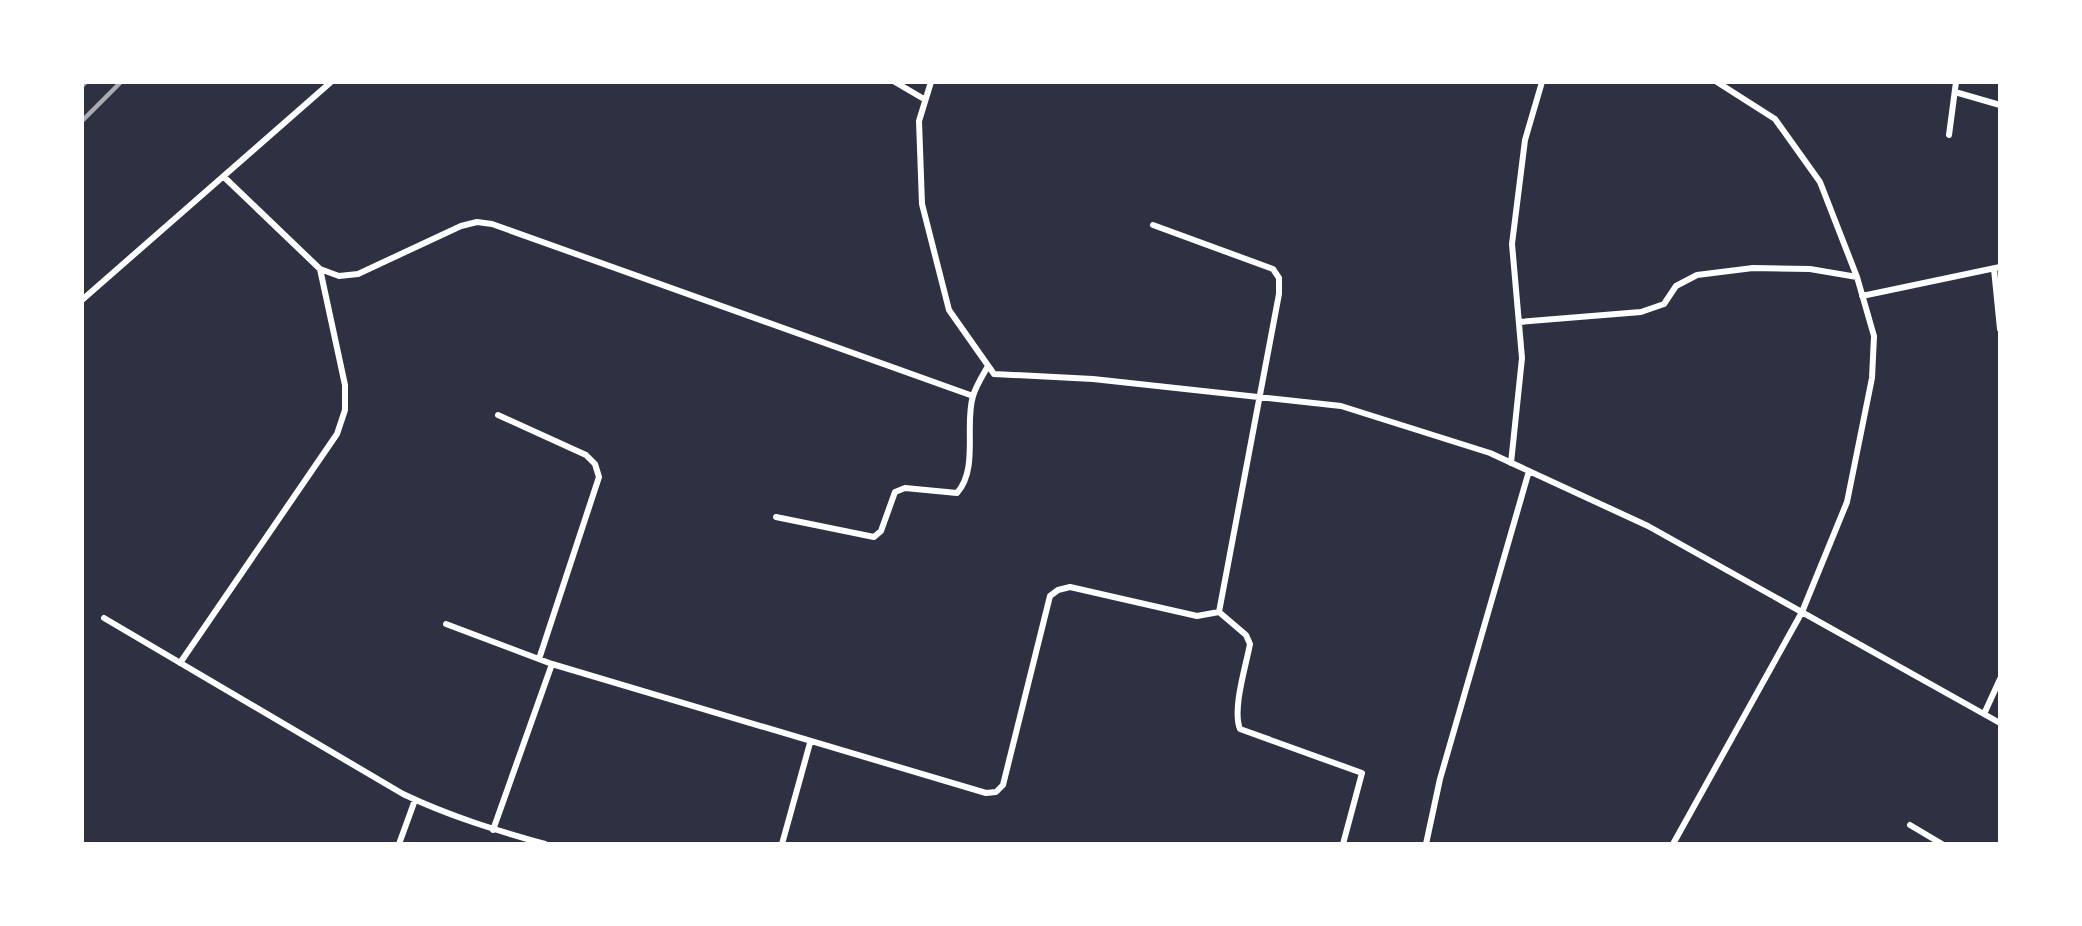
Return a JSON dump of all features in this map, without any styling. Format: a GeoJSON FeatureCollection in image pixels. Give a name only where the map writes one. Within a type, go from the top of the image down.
{"type":"FeatureCollection","features":[{"type":"Feature","properties":{"kind":"street"},"geometry":{"type":"LineString","coordinates":[[82,300],[331,82]]}},
{"type":"Feature","properties":{"kind":"street"},"geometry":{"type":"LineString","coordinates":[[895,82],[924,99]]}},
{"type":"Feature","properties":{"kind":"street"},"geometry":{"type":"LineString","coordinates":[[931,82],[919,121],[922,204],[949,310],[994,374],[1093,379],[1341,406],[1490,453],[1648,526],[2000,723]]}},
{"type":"Feature","properties":{"kind":"street"},"geometry":{"type":"LineString","coordinates":[[1511,463],[1522,358],[1512,244],[1525,140],[1542,82]]}},
{"type":"Feature","properties":{"kind":"street"},"geometry":{"type":"LineString","coordinates":[[1673,843],[1802,612],[1847,502],[1872,378],[1874,336],[1857,277],[1820,182],[1775,119],[1717,82]]}},
{"type":"Feature","properties":{"kind":"street"},"geometry":{"type":"LineString","coordinates":[[1949,135],[1956,82]]}},
{"type":"Feature","properties":{"kind":"street"},"geometry":{"type":"LineString","coordinates":[[1955,92],[2000,105]]}},
{"type":"Feature","properties":{"kind":"street"},"geometry":{"type":"LineString","coordinates":[[224,177],[320,269],[339,276],[358,274],[461,226],[477,222],[492,224],[973,396]]}},
{"type":"Feature","properties":{"kind":"street"},"geometry":{"type":"LineString","coordinates":[[1153,225],[1273,269],[1279,278],[1279,294],[1219,612]]}},
{"type":"Feature","properties":{"kind":"street"},"geometry":{"type":"LineString","coordinates":[[1519,322],[1641,312],[1664,304],[1677,286],[1697,275],[1753,268],[1810,269],[1857,277]]}},
{"type":"Feature","properties":{"kind":"street"},"geometry":{"type":"LineString","coordinates":[[1862,296],[1997,268],[2000,329]]}},
{"type":"Feature","properties":{"kind":"street"},"geometry":{"type":"LineString","coordinates":[[180,663],[337,434],[345,410],[345,384],[320,269]]}},
{"type":"Feature","properties":{"kind":"street"},"geometry":{"type":"LineString","coordinates":[[776,518],[874,537],[881,531],[895,492],[904,488],[957,493],[963,487],[968,464],[973,396],[988,366]]}},
{"type":"Feature","properties":{"kind":"street"},"geometry":{"type":"LineString","coordinates":[[498,415],[586,455],[595,464],[599,477],[539,659]]}},
{"type":"Feature","properties":{"kind":"street"},"geometry":{"type":"LineString","coordinates":[[1426,843],[1440,779],[1529,471]]}},
{"type":"Feature","properties":{"kind":"street"},"geometry":{"type":"LineString","coordinates":[[446,624],[552,664],[810,743],[986,793],[996,792],[1003,785],[1050,596],[1058,590],[1070,587],[1197,616],[1219,612]]}},
{"type":"Feature","properties":{"kind":"street"},"geometry":{"type":"LineString","coordinates":[[1219,612],[1246,635],[1250,644],[1238,709],[1237,720],[1240,729],[1362,773],[1343,843]]}},
{"type":"Feature","properties":{"kind":"street"},"geometry":{"type":"LineString","coordinates":[[104,618],[415,800],[442,813],[493,830],[545,843]]}},
{"type":"Feature","properties":{"kind":"street"},"geometry":{"type":"LineString","coordinates":[[493,830],[552,664]]}},
{"type":"Feature","properties":{"kind":"street"},"geometry":{"type":"LineString","coordinates":[[1984,714],[2000,680]]}},
{"type":"Feature","properties":{"kind":"street"},"geometry":{"type":"LineString","coordinates":[[782,843],[810,743]]}},
{"type":"Feature","properties":{"kind":"street"},"geometry":{"type":"LineString","coordinates":[[399,843],[415,800]]}},
{"type":"Feature","properties":{"kind":"street"},"geometry":{"type":"LineString","coordinates":[[1910,825],[1942,843]]}},
{"type":"Feature","properties":{"kind":"railway"},"geometry":{"type":"LineString","coordinates":[[82,86],[86,82]]}},
{"type":"Feature","properties":{"kind":"railway"},"geometry":{"type":"LineString","coordinates":[[82,121],[121,82]]}}]}
